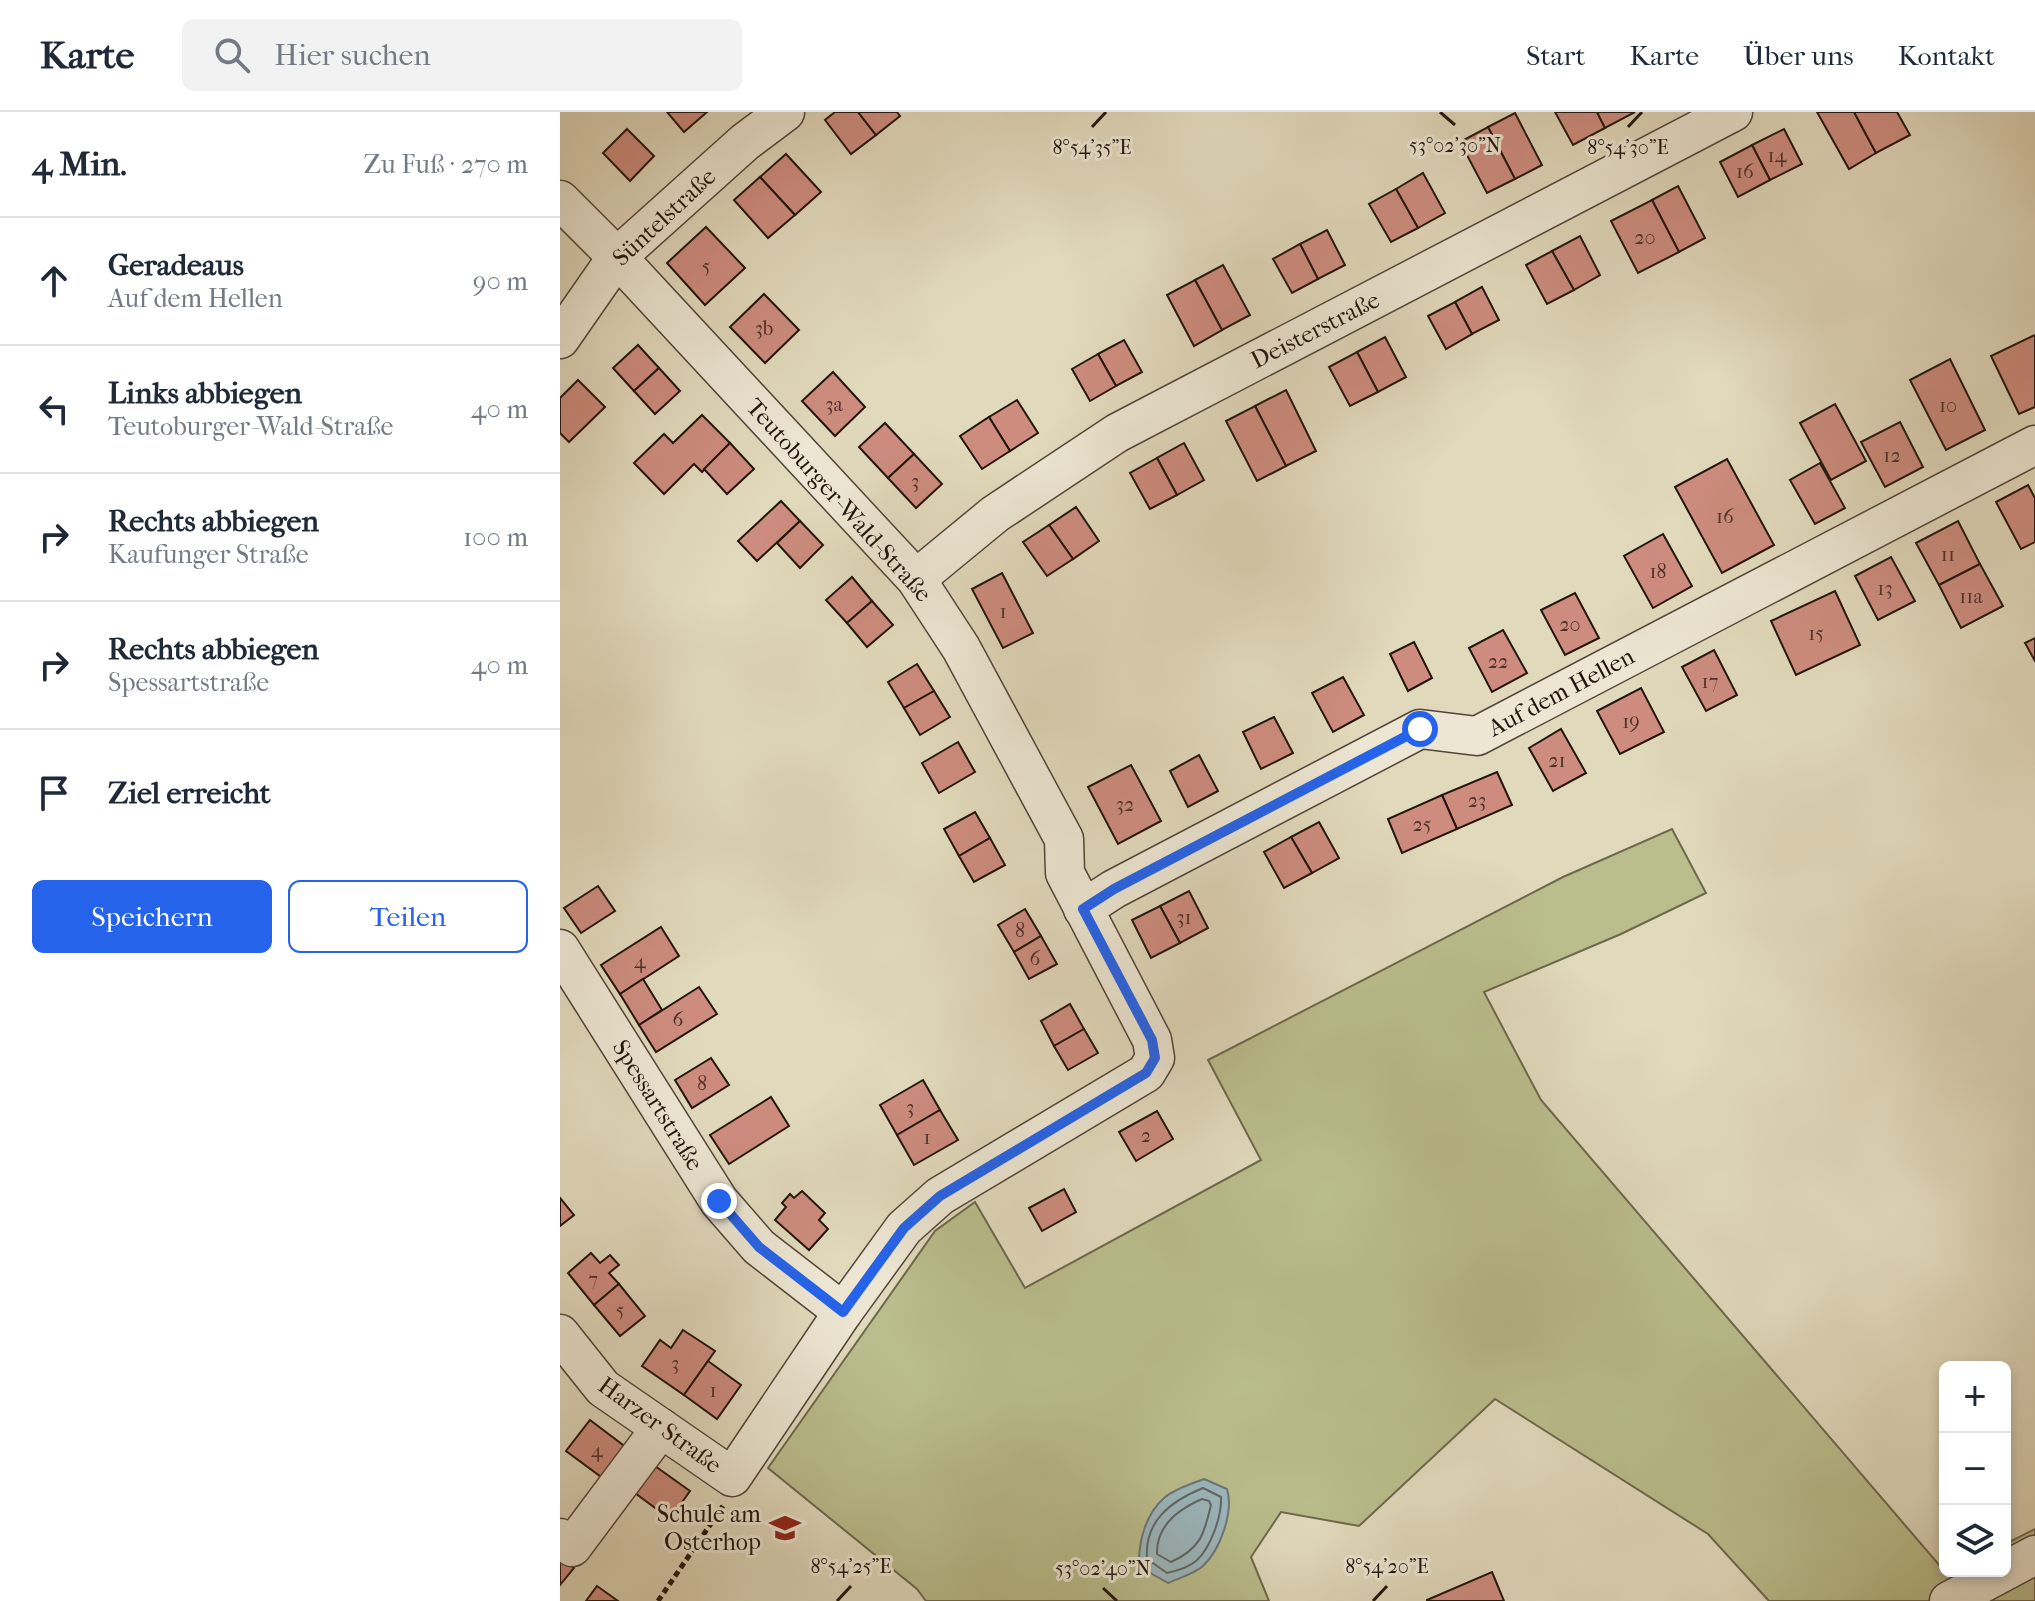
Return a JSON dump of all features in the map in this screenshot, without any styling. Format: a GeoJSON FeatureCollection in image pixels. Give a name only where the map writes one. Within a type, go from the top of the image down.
{"type":"FeatureCollection","features":[{"type":"Feature","properties":{"kind":"street","name":"Süntelstraße"},"geometry":{"type":"LineString","coordinates":[[560,339],[617,257],[745,142],[785,112]]}},
{"type":"Feature","properties":{"kind":"street","name":"Deisterstraße"},"geometry":{"type":"LineString","coordinates":[[916,579],[995,514],[1117,433],[1733,112]]}},
{"type":"Feature","properties":{"kind":"street","name":"Teutoburger-Wald-Straße"},"geometry":{"type":"LineString","coordinates":[[560,200],[617,257],[916,579],[961,648],[1064,839],[1065,873],[1152,1040],[1155,1058],[1146,1073],[940,1196],[904,1228],[843,1312]]}},
{"type":"Feature","properties":{"kind":"street","name":"Auf dem Hellen"},"geometry":{"type":"LineString","coordinates":[[1083,909],[1114,889],[1420,729],[1477,736],[2035,445]]}},
{"type":"Feature","properties":{"kind":"street","name":"Spessartstraße"},"geometry":{"type":"LineString","coordinates":[[560,949],[719,1201],[759,1247],[843,1312]]}},
{"type":"Feature","properties":{"kind":"street"},"geometry":{"type":"LineString","coordinates":[[732,1477],[843,1312]]}},
{"type":"Feature","properties":{"kind":"street","name":"Harzer Straße"},"geometry":{"type":"LineString","coordinates":[[560,1334],[603,1388],[732,1477]]}},
{"type":"Feature","properties":{"kind":"street"},"geometry":{"type":"LineString","coordinates":[[560,1538],[572,1547],[661,1428]]}},
{"type":"Feature","properties":{"kind":"street"},"geometry":{"type":"LineString","coordinates":[[1949,1601],[2035,1555]]}},
{"type":"Feature","properties":{"kind":"path"},"geometry":{"type":"LineString","coordinates":[[658,1601],[729,1498],[732,1477]]}},
{"type":"Feature","properties":{"kind":"green space"},"geometry":{"type":"Polygon","coordinates":[[[1672,829],[1706,893],[1621,934],[1484,992],[1541,1100],[1939,1565],[1939,1577],[2011,1577],[2011,1541],[2035,1529],[2035,1601],[1769,1601],[1708,1534],[1495,1399],[1359,1526],[1281,1512],[1251,1557],[1269,1601],[926,1601],[917,1589],[768,1468],[935,1231],[975,1202],[1025,1288],[1261,1160],[1208,1060],[1563,877],[1672,829]]]}},
{"type":"Feature","properties":{"kind":"water"},"geometry":{"type":"Polygon","coordinates":[[[1204,1479],[1227,1489],[1229,1508],[1224,1530],[1203,1566],[1168,1583],[1139,1562],[1145,1528],[1152,1512],[1164,1498],[1204,1479]]]}},
{"type":"Feature","properties":{"kind":"building"},"geometry":{"type":"Polygon","coordinates":[[[667,112],[707,112],[684,132],[667,112]]]}},
{"type":"Feature","properties":{"kind":"building"},"geometry":{"type":"Polygon","coordinates":[[[835,112],[858,112],[876,135],[851,154],[825,120],[835,112]]]}},
{"type":"Feature","properties":{"kind":"building"},"geometry":{"type":"Polygon","coordinates":[[[858,112],[897,112],[900,116],[876,135],[858,112]]]}},
{"type":"Feature","properties":{"kind":"building"},"geometry":{"type":"Polygon","coordinates":[[[1555,112],[1597,112],[1605,128],[1573,145],[1555,112]]]}},
{"type":"Feature","properties":{"kind":"building"},"geometry":{"type":"Polygon","coordinates":[[[1597,112],[1635,112],[1605,128],[1597,112]]]}},
{"type":"Feature","properties":{"kind":"building"},"geometry":{"type":"Polygon","coordinates":[[[1817,112],[1854,112],[1876,153],[1849,169],[1817,112]]]}},
{"type":"Feature","properties":{"kind":"building"},"geometry":{"type":"Polygon","coordinates":[[[1854,112],[1897,112],[1910,135],[1876,153],[1854,112]]]}},
{"type":"Feature","properties":{"kind":"building"},"geometry":{"type":"Polygon","coordinates":[[[1515,113],[1542,165],[1515,179],[1488,127],[1515,113]]]}},
{"type":"Feature","properties":{"kind":"building"},"geometry":{"type":"Polygon","coordinates":[[[1488,127],[1515,179],[1487,193],[1460,142],[1488,127]]]}},
{"type":"Feature","properties":{"kind":"building"},"geometry":{"type":"Polygon","coordinates":[[[627,129],[654,156],[630,181],[603,153],[627,129]]]}},
{"type":"Feature","properties":{"kind":"building"},"geometry":{"type":"Polygon","coordinates":[[[1784,129],[1802,164],[1770,180],[1752,145],[1784,129]]]}},
{"type":"Feature","properties":{"kind":"building"},"geometry":{"type":"Polygon","coordinates":[[[1752,145],[1770,180],[1738,197],[1720,162],[1752,145]]]}},
{"type":"Feature","properties":{"kind":"building"},"geometry":{"type":"Polygon","coordinates":[[[786,154],[821,192],[795,215],[760,177],[786,154]]]}},
{"type":"Feature","properties":{"kind":"building"},"geometry":{"type":"Polygon","coordinates":[[[1423,173],[1445,213],[1418,228],[1396,189],[1423,173]]]}},
{"type":"Feature","properties":{"kind":"building"},"geometry":{"type":"Polygon","coordinates":[[[760,177],[795,215],[768,238],[734,200],[760,177]]]}},
{"type":"Feature","properties":{"kind":"building"},"geometry":{"type":"Polygon","coordinates":[[[1678,186],[1705,238],[1679,252],[1652,200],[1678,186]]]}},
{"type":"Feature","properties":{"kind":"building"},"geometry":{"type":"Polygon","coordinates":[[[1396,189],[1418,228],[1391,242],[1369,204],[1396,189]]]}},
{"type":"Feature","properties":{"kind":"building"},"geometry":{"type":"Polygon","coordinates":[[[1652,200],[1679,252],[1638,273],[1611,221],[1652,200]]]}},
{"type":"Feature","properties":{"kind":"building"},"geometry":{"type":"Polygon","coordinates":[[[706,227],[745,268],[705,305],[667,263],[706,227]]]}},
{"type":"Feature","properties":{"kind":"building"},"geometry":{"type":"Polygon","coordinates":[[[1327,230],[1345,265],[1318,279],[1300,244],[1327,230]]]}},
{"type":"Feature","properties":{"kind":"building"},"geometry":{"type":"Polygon","coordinates":[[[1580,236],[1600,275],[1574,290],[1552,251],[1580,236]]]}},
{"type":"Feature","properties":{"kind":"building"},"geometry":{"type":"Polygon","coordinates":[[[1300,244],[1318,279],[1292,293],[1273,259],[1300,244]]]}},
{"type":"Feature","properties":{"kind":"building"},"geometry":{"type":"Polygon","coordinates":[[[1552,251],[1574,290],[1547,304],[1526,265],[1552,251]]]}},
{"type":"Feature","properties":{"kind":"building"},"geometry":{"type":"Polygon","coordinates":[[[1223,265],[1250,315],[1222,330],[1195,280],[1223,265]]]}},
{"type":"Feature","properties":{"kind":"building"},"geometry":{"type":"Polygon","coordinates":[[[1195,280],[1222,330],[1194,346],[1167,295],[1195,280]]]}},
{"type":"Feature","properties":{"kind":"building"},"geometry":{"type":"Polygon","coordinates":[[[1482,287],[1499,320],[1472,334],[1455,302],[1482,287]]]}},
{"type":"Feature","properties":{"kind":"building"},"geometry":{"type":"Polygon","coordinates":[[[764,294],[799,330],[765,363],[730,327],[764,294]]]}},
{"type":"Feature","properties":{"kind":"building"},"geometry":{"type":"Polygon","coordinates":[[[1455,302],[1472,334],[1446,349],[1428,316],[1455,302]]]}},
{"type":"Feature","properties":{"kind":"building"},"geometry":{"type":"Polygon","coordinates":[[[2035,335],[2035,407],[2019,414],[1991,356],[2035,335]]]}},
{"type":"Feature","properties":{"kind":"building"},"geometry":{"type":"Polygon","coordinates":[[[1385,337],[1406,377],[1378,392],[1357,352],[1385,337]]]}},
{"type":"Feature","properties":{"kind":"building"},"geometry":{"type":"Polygon","coordinates":[[[1124,340],[1142,372],[1116,386],[1098,354],[1124,340]]]}},
{"type":"Feature","properties":{"kind":"building"},"geometry":{"type":"Polygon","coordinates":[[[638,345],[659,368],[634,391],[613,368],[638,345]]]}},
{"type":"Feature","properties":{"kind":"building"},"geometry":{"type":"Polygon","coordinates":[[[1357,352],[1378,392],[1350,406],[1329,367],[1357,352]]]}},
{"type":"Feature","properties":{"kind":"building"},"geometry":{"type":"Polygon","coordinates":[[[1098,354],[1116,386],[1090,401],[1072,369],[1098,354]]]}},
{"type":"Feature","properties":{"kind":"building"},"geometry":{"type":"Polygon","coordinates":[[[1950,359],[1985,430],[1946,450],[1910,380],[1950,359]]]}},
{"type":"Feature","properties":{"kind":"building"},"geometry":{"type":"Polygon","coordinates":[[[659,368],[680,391],[655,414],[634,391],[659,368]]]}},
{"type":"Feature","properties":{"kind":"building"},"geometry":{"type":"Polygon","coordinates":[[[833,372],[865,407],[835,436],[802,401],[833,372]]]}},
{"type":"Feature","properties":{"kind":"building"},"geometry":{"type":"Polygon","coordinates":[[[578,380],[605,407],[569,442],[560,433],[560,398],[578,380]]]}},
{"type":"Feature","properties":{"kind":"building"},"geometry":{"type":"Polygon","coordinates":[[[1286,390],[1316,451],[1286,466],[1255,406],[1286,390]]]}},
{"type":"Feature","properties":{"kind":"building"},"geometry":{"type":"Polygon","coordinates":[[[1017,400],[1038,433],[1010,451],[989,417],[1017,400]]]}},
{"type":"Feature","properties":{"kind":"building"},"geometry":{"type":"Polygon","coordinates":[[[1835,404],[1866,461],[1831,480],[1800,423],[1835,404]]]}},
{"type":"Feature","properties":{"kind":"building"},"geometry":{"type":"Polygon","coordinates":[[[1255,406],[1286,466],[1257,481],[1226,421],[1255,406]]]}},
{"type":"Feature","properties":{"kind":"building"},"geometry":{"type":"Polygon","coordinates":[[[702,415],[730,443],[702,472],[694,464],[664,494],[634,463],[664,434],[673,443],[702,415]]]}},
{"type":"Feature","properties":{"kind":"building"},"geometry":{"type":"Polygon","coordinates":[[[989,417],[1010,451],[982,469],[960,436],[989,417]]]}},
{"type":"Feature","properties":{"kind":"building"},"geometry":{"type":"Polygon","coordinates":[[[1900,422],[1923,467],[1885,487],[1861,442],[1900,422]]]}},
{"type":"Feature","properties":{"kind":"building"},"geometry":{"type":"Polygon","coordinates":[[[885,423],[914,454],[888,478],[859,447],[885,423]]]}},
{"type":"Feature","properties":{"kind":"building"},"geometry":{"type":"Polygon","coordinates":[[[730,443],[754,469],[727,494],[704,469],[730,443]]]}},
{"type":"Feature","properties":{"kind":"building"},"geometry":{"type":"Polygon","coordinates":[[[1184,443],[1204,480],[1177,495],[1157,458],[1184,443]]]}},
{"type":"Feature","properties":{"kind":"building"},"geometry":{"type":"Polygon","coordinates":[[[914,454],[942,484],[916,508],[888,478],[914,454]]]}},
{"type":"Feature","properties":{"kind":"building"},"geometry":{"type":"Polygon","coordinates":[[[1157,458],[1177,495],[1150,509],[1130,473],[1157,458]]]}},
{"type":"Feature","properties":{"kind":"building"},"geometry":{"type":"Polygon","coordinates":[[[1727,459],[1774,545],[1722,573],[1675,487],[1727,459]]]}},
{"type":"Feature","properties":{"kind":"building"},"geometry":{"type":"Polygon","coordinates":[[[1820,463],[1845,508],[1815,524],[1790,480],[1820,463]]]}},
{"type":"Feature","properties":{"kind":"building"},"geometry":{"type":"Polygon","coordinates":[[[2028,485],[2035,498],[2035,542],[2021,549],[1996,502],[2028,485]]]}},
{"type":"Feature","properties":{"kind":"building"},"geometry":{"type":"Polygon","coordinates":[[[781,501],[800,521],[757,561],[738,541],[781,501]]]}},
{"type":"Feature","properties":{"kind":"building"},"geometry":{"type":"Polygon","coordinates":[[[1076,507],[1099,541],[1073,559],[1049,525],[1076,507]]]}},
{"type":"Feature","properties":{"kind":"building"},"geometry":{"type":"Polygon","coordinates":[[[800,521],[823,545],[800,568],[777,543],[800,521]]]}},
{"type":"Feature","properties":{"kind":"building"},"geometry":{"type":"Polygon","coordinates":[[[1958,521],[1980,564],[1939,585],[1916,543],[1958,521]]]}},
{"type":"Feature","properties":{"kind":"building"},"geometry":{"type":"Polygon","coordinates":[[[1049,525],[1073,559],[1047,576],[1023,542],[1049,525]]]}},
{"type":"Feature","properties":{"kind":"building"},"geometry":{"type":"Polygon","coordinates":[[[1663,534],[1692,586],[1653,608],[1624,556],[1663,534]]]}},
{"type":"Feature","properties":{"kind":"building"},"geometry":{"type":"Polygon","coordinates":[[[1891,557],[1915,601],[1878,620],[1855,576],[1891,557]]]}},
{"type":"Feature","properties":{"kind":"building"},"geometry":{"type":"Polygon","coordinates":[[[1980,564],[2003,606],[1961,628],[1939,585],[1980,564]]]}},
{"type":"Feature","properties":{"kind":"building"},"geometry":{"type":"Polygon","coordinates":[[[1002,573],[1033,633],[1003,648],[972,589],[1002,573]]]}},
{"type":"Feature","properties":{"kind":"building"},"geometry":{"type":"Polygon","coordinates":[[[852,577],[872,601],[847,623],[826,600],[852,577]]]}},
{"type":"Feature","properties":{"kind":"building"},"geometry":{"type":"Polygon","coordinates":[[[1835,591],[1860,645],[1796,675],[1771,621],[1835,591]]]}},
{"type":"Feature","properties":{"kind":"building"},"geometry":{"type":"Polygon","coordinates":[[[1575,593],[1599,638],[1565,655],[1541,610],[1575,593]]]}},
{"type":"Feature","properties":{"kind":"building"},"geometry":{"type":"Polygon","coordinates":[[[872,601],[893,625],[867,647],[847,623],[872,601]]]}},
{"type":"Feature","properties":{"kind":"building"},"geometry":{"type":"Polygon","coordinates":[[[1503,630],[1527,673],[1492,692],[1469,648],[1503,630]]]}},
{"type":"Feature","properties":{"kind":"building"},"geometry":{"type":"Polygon","coordinates":[[[2035,638],[2035,661],[2025,643],[2035,638]]]}},
{"type":"Feature","properties":{"kind":"building"},"geometry":{"type":"Polygon","coordinates":[[[1414,642],[1432,678],[1408,691],[1390,654],[1414,642]]]}},
{"type":"Feature","properties":{"kind":"building"},"geometry":{"type":"Polygon","coordinates":[[[1714,650],[1737,695],[1706,711],[1682,667],[1714,650]]]}},
{"type":"Feature","properties":{"kind":"building"},"geometry":{"type":"Polygon","coordinates":[[[917,664],[934,691],[904,708],[888,682],[917,664]]]}},
{"type":"Feature","properties":{"kind":"building"},"geometry":{"type":"Polygon","coordinates":[[[1343,677],[1364,715],[1333,732],[1312,693],[1343,677]]]}},
{"type":"Feature","properties":{"kind":"building"},"geometry":{"type":"Polygon","coordinates":[[[1641,688],[1664,732],[1620,754],[1597,711],[1641,688]]]}},
{"type":"Feature","properties":{"kind":"building"},"geometry":{"type":"Polygon","coordinates":[[[934,691],[950,717],[920,735],[904,708],[934,691]]]}},
{"type":"Feature","properties":{"kind":"building"},"geometry":{"type":"Polygon","coordinates":[[[1274,717],[1293,753],[1261,769],[1243,732],[1274,717]]]}},
{"type":"Feature","properties":{"kind":"building"},"geometry":{"type":"Polygon","coordinates":[[[1561,729],[1586,773],[1553,791],[1529,748],[1561,729]]]}},
{"type":"Feature","properties":{"kind":"building"},"geometry":{"type":"Polygon","coordinates":[[[958,742],[975,772],[939,793],[922,763],[958,742]]]}},
{"type":"Feature","properties":{"kind":"building"},"geometry":{"type":"Polygon","coordinates":[[[1199,755],[1218,791],[1188,807],[1170,771],[1199,755]]]}},
{"type":"Feature","properties":{"kind":"building"},"geometry":{"type":"Polygon","coordinates":[[[1131,765],[1161,821],[1118,844],[1088,787],[1131,765]]]}},
{"type":"Feature","properties":{"kind":"building"},"geometry":{"type":"Polygon","coordinates":[[[1497,772],[1512,805],[1457,829],[1442,795],[1497,772]]]}},
{"type":"Feature","properties":{"kind":"building"},"geometry":{"type":"Polygon","coordinates":[[[1442,795],[1457,829],[1402,853],[1388,819],[1442,795]]]}},
{"type":"Feature","properties":{"kind":"building"},"geometry":{"type":"Polygon","coordinates":[[[975,812],[990,838],[959,856],[944,829],[975,812]]]}},
{"type":"Feature","properties":{"kind":"building"},"geometry":{"type":"Polygon","coordinates":[[[1319,822],[1339,858],[1312,873],[1291,837],[1319,822]]]}},
{"type":"Feature","properties":{"kind":"building"},"geometry":{"type":"Polygon","coordinates":[[[1291,837],[1312,873],[1284,888],[1264,852],[1291,837]]]}},
{"type":"Feature","properties":{"kind":"building"},"geometry":{"type":"Polygon","coordinates":[[[990,838],[1005,865],[974,882],[959,856],[990,838]]]}},
{"type":"Feature","properties":{"kind":"building"},"geometry":{"type":"Polygon","coordinates":[[[598,886],[615,911],[581,933],[564,908],[598,886]]]}},
{"type":"Feature","properties":{"kind":"building"},"geometry":{"type":"Polygon","coordinates":[[[1189,891],[1208,928],[1180,943],[1160,906],[1189,891]]]}},
{"type":"Feature","properties":{"kind":"building"},"geometry":{"type":"Polygon","coordinates":[[[1160,906],[1180,943],[1151,958],[1132,920],[1160,906]]]}},
{"type":"Feature","properties":{"kind":"building"},"geometry":{"type":"Polygon","coordinates":[[[1025,909],[1041,936],[1014,952],[998,925],[1025,909]]]}},
{"type":"Feature","properties":{"kind":"building"},"geometry":{"type":"Polygon","coordinates":[[[661,927],[679,956],[620,994],[601,965],[661,927]]]}},
{"type":"Feature","properties":{"kind":"building"},"geometry":{"type":"Polygon","coordinates":[[[1041,936],[1057,964],[1029,979],[1014,952],[1041,936]]]}},
{"type":"Feature","properties":{"kind":"building"},"geometry":{"type":"Polygon","coordinates":[[[643,979],[662,1010],[639,1025],[620,994],[643,979]]]}},
{"type":"Feature","properties":{"kind":"building"},"geometry":{"type":"Polygon","coordinates":[[[699,987],[717,1014],[656,1052],[639,1025],[699,987]]]}},
{"type":"Feature","properties":{"kind":"building"},"geometry":{"type":"Polygon","coordinates":[[[1070,1004],[1084,1029],[1054,1046],[1041,1021],[1070,1004]]]}},
{"type":"Feature","properties":{"kind":"building"},"geometry":{"type":"Polygon","coordinates":[[[1084,1029],[1098,1053],[1068,1070],[1054,1046],[1084,1029]]]}},
{"type":"Feature","properties":{"kind":"building"},"geometry":{"type":"Polygon","coordinates":[[[711,1058],[729,1085],[692,1108],[675,1080],[711,1058]]]}},
{"type":"Feature","properties":{"kind":"building"},"geometry":{"type":"Polygon","coordinates":[[[923,1080],[940,1110],[897,1135],[880,1105],[923,1080]]]}},
{"type":"Feature","properties":{"kind":"building"},"geometry":{"type":"Polygon","coordinates":[[[771,1097],[789,1126],[729,1164],[710,1135],[771,1097]]]}},
{"type":"Feature","properties":{"kind":"building"},"geometry":{"type":"Polygon","coordinates":[[[940,1110],[958,1140],[914,1165],[897,1135],[940,1110]]]}},
{"type":"Feature","properties":{"kind":"building"},"geometry":{"type":"Polygon","coordinates":[[[1157,1111],[1173,1139],[1136,1161],[1119,1132],[1157,1111]]]}},
{"type":"Feature","properties":{"kind":"building"},"geometry":{"type":"Polygon","coordinates":[[[1064,1189],[1076,1212],[1042,1231],[1029,1208],[1064,1189]]]}},
{"type":"Feature","properties":{"kind":"building"},"geometry":{"type":"Polygon","coordinates":[[[802,1191],[825,1213],[819,1220],[828,1229],[809,1250],[775,1220],[786,1207],[782,1203],[790,1194],[794,1198],[802,1191]]]}},
{"type":"Feature","properties":{"kind":"building"},"geometry":{"type":"Polygon","coordinates":[[[560,1198],[574,1215],[560,1226],[560,1198]]]}},
{"type":"Feature","properties":{"kind":"building"},"geometry":{"type":"Polygon","coordinates":[[[591,1253],[600,1263],[610,1255],[619,1265],[609,1273],[619,1284],[594,1305],[568,1273],[591,1253]]]}},
{"type":"Feature","properties":{"kind":"building"},"geometry":{"type":"Polygon","coordinates":[[[619,1284],[645,1316],[620,1336],[594,1305],[619,1284]]]}},
{"type":"Feature","properties":{"kind":"building"},"geometry":{"type":"Polygon","coordinates":[[[683,1330],[715,1351],[684,1395],[642,1366],[660,1340],[671,1348],[683,1330]]]}},
{"type":"Feature","properties":{"kind":"building"},"geometry":{"type":"Polygon","coordinates":[[[708,1361],[741,1385],[717,1419],[684,1395],[708,1361]]]}},
{"type":"Feature","properties":{"kind":"building"},"geometry":{"type":"Polygon","coordinates":[[[590,1420],[627,1448],[604,1479],[566,1451],[590,1420]]]}},
{"type":"Feature","properties":{"kind":"building"},"geometry":{"type":"Polygon","coordinates":[[[655,1466],[690,1491],[670,1519],[635,1493],[655,1466]]]}},
{"type":"Feature","properties":{"kind":"building"},"geometry":{"type":"Polygon","coordinates":[[[560,1557],[574,1568],[560,1585],[560,1557]]]}},
{"type":"Feature","properties":{"kind":"building"},"geometry":{"type":"Polygon","coordinates":[[[1492,1572],[1504,1601],[1427,1601],[1427,1600],[1492,1572]]]}},
{"type":"Feature","properties":{"kind":"building"},"geometry":{"type":"Polygon","coordinates":[[[597,1586],[618,1601],[586,1601],[597,1586]]]}},
{"type":"Feature","properties":{"kind":"place","name":"Schule am Osterhop"},"geometry":{"type":"Point","coordinates":[785,1528]}},
{"type":"Feature","properties":{"kind":"route"},"geometry":{"type":"LineString","coordinates":[[719,1201],[759,1247],[843,1312],[904,1228],[940,1196],[1146,1073],[1155,1058],[1152,1040],[1083,909],[1114,889],[1420,729]]}}]}
